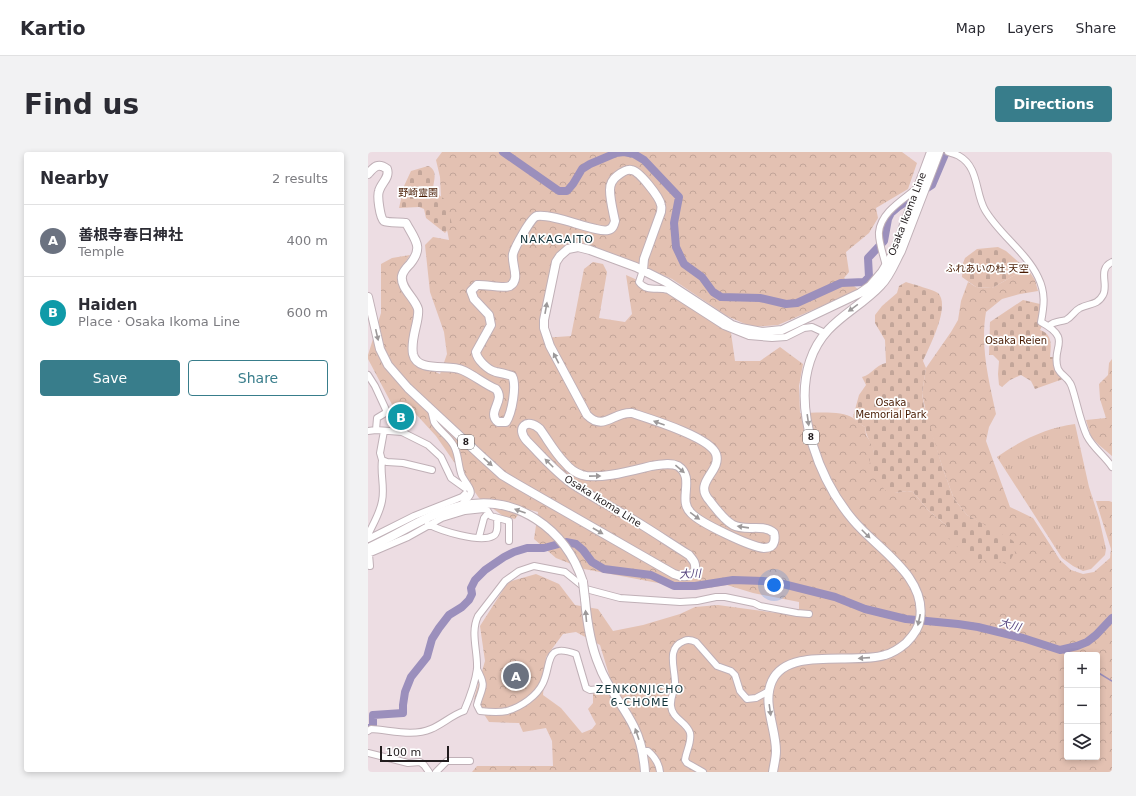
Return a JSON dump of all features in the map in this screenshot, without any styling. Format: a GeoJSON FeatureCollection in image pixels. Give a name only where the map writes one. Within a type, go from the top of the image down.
{"type":"FeatureCollection","features":[{"type":"Feature","properties":{"kind":"main road","name":"Osaka Ikoma Line"},"geometry":{"type":"LineString","coordinates":[[368,297],[380,348],[388,365],[408,388],[502,475],[674,574],[682,577],[687,576],[695,571],[696,565],[694,560],[689,555],[647,528],[574,485],[561,475],[524,437],[522,433],[522,428],[528,423],[533,423],[536,425],[565,464],[582,475],[598,476],[667,464],[676,466],[683,471],[686,476],[686,505],[691,513],[730,536],[764,548],[773,545],[775,536],[767,528],[743,528],[734,525],[708,500],[705,494],[705,481],[716,466],[716,455],[708,445],[695,437],[632,413],[623,414],[604,422],[593,420],[583,410],[550,346],[544,328],[544,320],[556,262],[568,249],[578,247],[590,250],[643,270],[666,282],[732,325],[753,331],[772,332],[782,330],[860,293],[877,280],[894,252],[919,192],[939,152]]}},
{"type":"Feature","properties":{"kind":"main road","name":"Osaka Ikoma Line"},"geometry":{"type":"LineString","coordinates":[[773,772],[776,751],[769,706],[769,691],[773,680],[783,668],[797,662],[810,660],[883,656],[901,647],[909,640],[919,626],[921,607],[916,588],[906,573],[864,533],[852,519],[838,500],[830,485],[812,444],[806,412],[806,378],[809,362],[825,333],[838,319],[873,294],[883,283],[901,251],[929,153]]}},
{"type":"Feature","properties":{"kind":"main road"},"geometry":{"type":"LineString","coordinates":[[368,174],[377,165],[387,168],[387,176],[379,190],[378,195],[382,218],[385,221],[406,223],[417,244],[417,254],[402,276],[404,286],[416,304],[418,310],[412,340],[415,359],[417,362],[432,366],[457,368],[496,389],[499,393],[499,397],[493,415],[494,419],[498,422],[506,422],[509,418],[514,392],[514,380],[512,376],[492,371],[476,356],[476,352],[491,325],[489,314],[474,299],[471,291],[476,285],[508,286],[511,284],[515,276],[513,255],[532,219],[538,216],[550,217],[586,227],[607,230],[612,228],[615,221],[610,189],[612,183],[621,173],[632,170],[643,178],[662,206],[644,259],[643,270]]}},
{"type":"Feature","properties":{"kind":"main road"},"geometry":{"type":"LineString","coordinates":[[368,552],[421,522],[460,506],[479,504],[505,506],[530,515],[553,532],[572,555],[579,569],[585,599],[590,640],[599,666],[610,688],[635,728],[642,751],[645,772]]}},
{"type":"Feature","properties":{"kind":"street"},"geometry":{"type":"LineString","coordinates":[[948,152],[959,156],[966,162],[973,172],[984,210],[1028,262],[1038,278],[1045,299],[1041,322],[1049,326],[1057,333],[1060,340],[1057,365],[1059,370],[1071,383],[1088,437],[1094,447],[1107,459],[1112,467]]}},
{"type":"Feature","properties":{"kind":"street"},"geometry":{"type":"LineString","coordinates":[[886,266],[879,232],[886,215],[896,205],[919,192]]}},
{"type":"Feature","properties":{"kind":"street"},"geometry":{"type":"LineString","coordinates":[[1049,326],[1070,317],[1080,308],[1090,306],[1099,300],[1104,293],[1105,269],[1110,262],[1112,262]]}},
{"type":"Feature","properties":{"kind":"street"},"geometry":{"type":"LineString","coordinates":[[643,270],[639,282],[642,286],[646,288],[662,288],[668,290],[724,326],[749,336],[772,338],[786,337],[804,328],[812,327],[825,333]]}},
{"type":"Feature","properties":{"kind":"street"},"geometry":{"type":"LineString","coordinates":[[368,374],[386,412],[377,418],[376,430]]}},
{"type":"Feature","properties":{"kind":"street"},"geometry":{"type":"LineString","coordinates":[[431,410],[434,422],[449,437],[455,446],[459,458],[461,475],[469,486],[470,498],[460,506]]}},
{"type":"Feature","properties":{"kind":"street"},"geometry":{"type":"LineString","coordinates":[[368,431],[376,430],[402,432],[428,445],[441,457],[451,478],[465,491],[462,497],[368,539]]}},
{"type":"Feature","properties":{"kind":"street"},"geometry":{"type":"LineString","coordinates":[[368,535],[382,501],[382,460],[380,453],[384,431]]}},
{"type":"Feature","properties":{"kind":"street"},"geometry":{"type":"LineString","coordinates":[[382,460],[432,470]]}},
{"type":"Feature","properties":{"kind":"street"},"geometry":{"type":"LineString","coordinates":[[371,567],[368,552],[408,537],[428,524],[442,518],[464,511],[487,510],[488,513],[497,518],[509,521],[509,541]]}},
{"type":"Feature","properties":{"kind":"street"},"geometry":{"type":"LineString","coordinates":[[480,537],[484,518],[488,513]]}},
{"type":"Feature","properties":{"kind":"street"},"geometry":{"type":"LineString","coordinates":[[428,524],[464,537],[493,536],[496,532],[497,518]]}},
{"type":"Feature","properties":{"kind":"street"},"geometry":{"type":"LineString","coordinates":[[368,731],[371,729],[423,732],[432,729],[464,711],[474,685],[477,669],[474,630],[478,616],[505,581],[519,571],[534,566],[565,572],[586,589],[620,598],[680,602],[724,597],[754,603],[760,606],[809,614]]}},
{"type":"Feature","properties":{"kind":"street"},"geometry":{"type":"LineString","coordinates":[[703,772],[686,763],[685,760],[690,739],[690,731],[673,715],[671,707],[671,697],[675,686],[673,666],[674,648],[679,643],[686,640],[693,640],[696,642],[717,666],[731,671],[735,675],[740,691],[747,699],[756,698],[769,691]]}},
{"type":"Feature","properties":{"kind":"street"},"geometry":{"type":"LineString","coordinates":[[477,669],[483,681],[482,690],[477,705],[480,711],[508,711],[526,702],[537,691],[543,682],[548,660],[560,650],[576,654],[586,688],[590,690],[610,688]]}},
{"type":"Feature","properties":{"kind":"street"},"geometry":{"type":"LineString","coordinates":[[642,751],[648,751],[653,755],[659,764],[660,772]]}},
{"type":"Feature","properties":{"kind":"street"},"geometry":{"type":"LineString","coordinates":[[368,753],[408,763],[420,762],[429,772]]}},
{"type":"Feature","properties":{"kind":"street"},"geometry":{"type":"LineString","coordinates":[[436,772],[447,761],[470,761]]}},
{"type":"Feature","properties":{"kind":"green space"},"geometry":{"type":"Polygon","coordinates":[[[442,152],[902,152],[917,163],[908,189],[876,208],[878,218],[869,233],[846,252],[849,272],[844,278],[859,290],[778,325],[752,327],[727,316],[672,279],[640,265],[578,245],[556,257],[543,310],[543,338],[571,336],[584,269],[593,262],[603,264],[607,272],[599,318],[625,322],[632,314],[626,275],[667,293],[731,333],[735,361],[760,361],[780,347],[803,364],[799,386],[800,413],[835,413],[848,415],[853,418],[865,427],[866,435],[872,444],[874,453],[895,493],[907,491],[913,492],[928,510],[947,526],[987,527],[967,515],[954,499],[928,422],[922,393],[926,368],[958,320],[961,301],[968,282],[976,287],[992,288],[1020,272],[1029,271],[1035,280],[1038,291],[1002,299],[986,312],[984,338],[986,364],[996,414],[989,427],[986,441],[1010,507],[1033,518],[1060,560],[1071,570],[1083,574],[1094,572],[1110,558],[1111,549],[1096,501],[1112,502],[1112,772],[472,772],[477,766],[553,766],[552,741],[546,728],[523,732],[519,723],[489,722],[474,699],[485,661],[480,626],[508,582],[536,574],[559,584],[575,605],[598,609],[613,631],[643,625],[680,614],[695,607],[718,605],[776,613],[799,609],[799,602],[753,593],[727,585],[695,590],[584,569],[556,558],[534,539],[538,512],[523,508],[515,519],[503,516],[479,498],[436,436],[414,412],[397,414],[368,359],[381,313],[381,264],[392,258],[410,255],[399,272],[415,309],[410,334],[411,361],[440,374],[447,354],[444,332],[430,292],[425,245],[433,237],[449,240],[441,198],[440,177],[436,160],[442,152]],[[576,632],[563,634],[546,657],[543,695],[561,708],[582,733],[592,729],[596,724],[588,709],[593,703],[593,693],[613,688],[600,645],[576,632]]]}},
{"type":"Feature","properties":{"kind":"green space","name":"野崎霊園"},"geometry":{"type":"Polygon","coordinates":[[[428,166],[434,173],[433,188],[435,192],[447,201],[452,225],[445,233],[426,218],[424,209],[419,207],[399,208],[404,186],[411,171],[428,166]]]}},
{"type":"Feature","properties":{"kind":"green space","name":"ふれあいの杜 天空"},"geometry":{"type":"Polygon","coordinates":[[[998,247],[1006,251],[1023,266],[1020,272],[992,288],[976,287],[962,277],[965,258],[977,249],[998,247]]]}},
{"type":"Feature","properties":{"kind":"green space","name":"Osaka Memorial Park"},"geometry":{"type":"Polygon","coordinates":[[[906,282],[936,292],[941,299],[941,317],[923,361],[926,368],[922,393],[924,406],[943,469],[954,499],[967,515],[1012,540],[1016,544],[1016,549],[1008,565],[988,556],[983,561],[963,552],[946,536],[947,526],[928,510],[913,492],[887,492],[877,479],[871,466],[868,455],[874,453],[865,427],[858,423],[853,417],[859,395],[866,385],[862,377],[886,363],[885,340],[875,323],[875,315],[882,306],[897,293],[899,286],[906,282]]]}},
{"type":"Feature","properties":{"kind":"green space","name":"Osaka Reien"},"geometry":{"type":"Polygon","coordinates":[[[1023,300],[1040,304],[1039,324],[1042,326],[1040,330],[1049,337],[1051,345],[1050,357],[1053,357],[1056,369],[1063,379],[1035,389],[1031,381],[1021,375],[1010,380],[1002,387],[999,385],[999,361],[993,355],[989,355],[990,322],[1023,300]]]}},
{"type":"Feature","properties":{"kind":"green space"},"geometry":{"type":"Polygon","coordinates":[[[1112,359],[1112,456],[1091,437],[1086,420],[1106,418],[1100,399],[1099,384],[1108,375],[1109,363],[1112,359]]]}},
{"type":"Feature","properties":{"kind":"green space"},"geometry":{"type":"Polygon","coordinates":[[[1075,424],[1089,487],[1099,518],[1106,549],[1105,555],[1091,569],[1083,571],[1062,558],[997,457],[1015,445],[1034,436],[1054,428],[1075,424]]]}},
{"type":"Feature","properties":{"kind":"waterway"},"geometry":{"type":"LineString","coordinates":[[503,152],[559,191],[567,191],[582,169],[590,164],[616,153],[624,152],[634,154],[644,160],[679,197],[674,223],[676,247],[684,264],[702,277],[713,292],[721,297],[760,298],[786,304],[797,303],[841,283],[864,282],[869,277],[868,258],[884,241],[888,219],[891,213],[932,185],[946,152]]}},
{"type":"Feature","properties":{"kind":"waterway","name":"大川"},"geometry":{"type":"LineString","coordinates":[[368,728],[373,727],[373,715],[403,713],[405,692],[411,677],[427,657],[432,639],[449,615],[462,607],[469,600],[472,594],[471,588],[475,580],[485,570],[514,552],[527,548],[544,548],[566,542],[576,544],[583,550],[592,562],[604,569],[651,575],[674,586],[695,586],[733,580],[779,583],[835,597],[865,609],[906,619],[978,627],[1023,638],[1060,650],[1087,642],[1112,618]]}},
{"type":"Feature","properties":{"kind":"waterway","name":"大川"},"geometry":{"type":"LineString","coordinates":[[1060,650],[1064,653]]}},
{"type":"Feature","properties":{"kind":"waterway"},"geometry":{"type":"LineString","coordinates":[[1100,674],[1112,681]]}},
{"type":"Feature","properties":{"kind":"place","name":"Haiden"},"geometry":{"type":"Point","coordinates":[401,417]}},
{"type":"Feature","properties":{"kind":"place","name":"善根寺春日神社"},"geometry":{"type":"Point","coordinates":[516,676]}},
{"type":"Feature","properties":{"kind":"district","name":"NAKAGAITO"},"geometry":{"type":"Point","coordinates":[557,239]}},
{"type":"Feature","properties":{"kind":"district","name":"ZENKONJICHO 6-CHOME"},"geometry":{"type":"Point","coordinates":[640,695]}}]}
